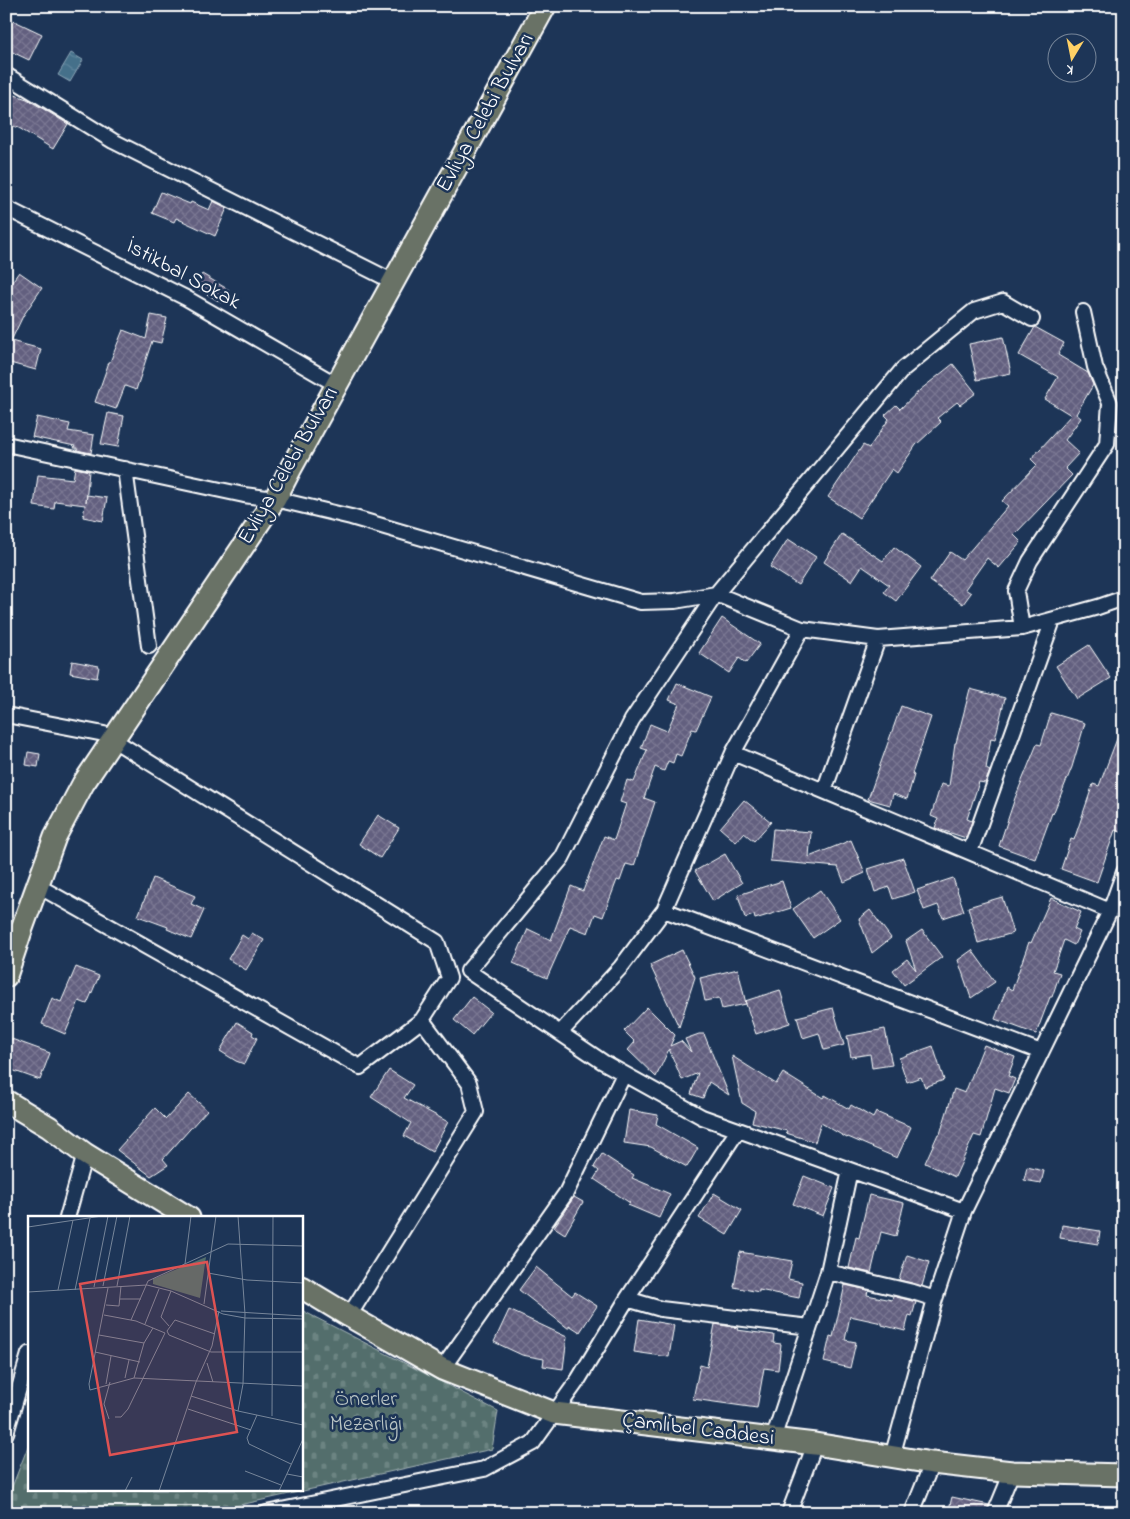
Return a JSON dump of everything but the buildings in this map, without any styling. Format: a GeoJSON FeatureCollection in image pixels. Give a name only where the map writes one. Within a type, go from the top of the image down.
{"type":"FeatureCollection","features":[{"type":"Feature","properties":{"kind":"main road","name":"Evliya Celebi Bulvarı"},"geometry":{"type":"LineString","coordinates":[[6,976],[55,837],[83,784],[275,500],[545,6]]}},
{"type":"Feature","properties":{"kind":"main road"},"geometry":{"type":"LineString","coordinates":[[6,1101],[49,1127],[85,1154],[185,1216]]}},
{"type":"Feature","properties":{"kind":"main road","name":"Çamlıbel Caddesi"},"geometry":{"type":"LineString","coordinates":[[302,1288],[442,1369],[554,1414],[815,1444],[932,1463],[1012,1472],[1124,1475]]}},
{"type":"Feature","properties":{"kind":"street"},"geometry":{"type":"LineString","coordinates":[[6,75],[113,141],[384,277]]}},
{"type":"Feature","properties":{"kind":"street","name":"İstikbal Sokak"},"geometry":{"type":"LineString","coordinates":[[6,208],[186,298],[337,384]]}},
{"type":"Feature","properties":{"kind":"street"},"geometry":{"type":"LineString","coordinates":[[964,1210],[702,1117],[603,1062],[468,971],[562,858],[632,720],[716,594],[902,369],[974,311],[1003,302],[1032,319]]}},
{"type":"Feature","properties":{"kind":"street"},"geometry":{"type":"LineString","coordinates":[[1022,628],[1016,591],[1030,561],[1107,444],[1110,403],[1095,366],[1083,312]]}},
{"type":"Feature","properties":{"kind":"street"},"geometry":{"type":"LineString","coordinates":[[6,444],[351,517],[641,602],[675,601],[716,594],[802,629],[878,639],[1022,628],[1124,598]]}},
{"type":"Feature","properties":{"kind":"street"},"geometry":{"type":"LineString","coordinates":[[125,469],[149,646]]}},
{"type":"Feature","properties":{"kind":"street"},"geometry":{"type":"LineString","coordinates":[[970,852],[1053,620]]}},
{"type":"Feature","properties":{"kind":"street"},"geometry":{"type":"LineString","coordinates":[[560,1033],[621,967],[664,910],[733,752],[802,629]]}},
{"type":"Feature","properties":{"kind":"street"},"geometry":{"type":"LineString","coordinates":[[824,790],[878,639]]}},
{"type":"Feature","properties":{"kind":"street"},"geometry":{"type":"LineString","coordinates":[[6,716],[104,734],[437,942],[449,978],[422,1020],[360,1067],[38,886]]}},
{"type":"Feature","properties":{"kind":"street"},"geometry":{"type":"LineString","coordinates":[[733,752],[1110,911]]}},
{"type":"Feature","properties":{"kind":"street"},"geometry":{"type":"LineString","coordinates":[[892,1457],[935,1299],[964,1210],[1110,911],[1124,872]]}},
{"type":"Feature","properties":{"kind":"street"},"geometry":{"type":"LineString","coordinates":[[664,910],[1041,1052]]}},
{"type":"Feature","properties":{"kind":"street"},"geometry":{"type":"LineString","coordinates":[[349,1316],[476,1112],[469,1083],[422,1020]]}},
{"type":"Feature","properties":{"kind":"street"},"geometry":{"type":"LineString","coordinates":[[442,1369],[566,1193],[624,1074]]}},
{"type":"Feature","properties":{"kind":"street"},"geometry":{"type":"LineString","coordinates":[[266,1513],[484,1469],[534,1443],[578,1380],[627,1299],[738,1130]]}},
{"type":"Feature","properties":{"kind":"street"},"geometry":{"type":"LineString","coordinates":[[68,1216],[85,1154]]}},
{"type":"Feature","properties":{"kind":"street"},"geometry":{"type":"LineString","coordinates":[[773,1439],[828,1272],[850,1170]]}},
{"type":"Feature","properties":{"kind":"street"},"geometry":{"type":"LineString","coordinates":[[828,1272],[935,1299]]}},
{"type":"Feature","properties":{"kind":"street"},"geometry":{"type":"LineString","coordinates":[[627,1299],[660,1309],[810,1326]]}},
{"type":"Feature","properties":{"kind":"street"},"geometry":{"type":"LineString","coordinates":[[6,1433],[8,1418],[28,1357]]}},
{"type":"Feature","properties":{"kind":"street"},"geometry":{"type":"LineString","coordinates":[[789,1513],[815,1444]]}},
{"type":"Feature","properties":{"kind":"street"},"geometry":{"type":"LineString","coordinates":[[912,1513],[932,1463]]}},
{"type":"Feature","properties":{"kind":"street"},"geometry":{"type":"LineString","coordinates":[[996,1513],[1012,1472]]}},
{"type":"Feature","properties":{"kind":"green space","name":"Önerler Mezarlığı"},"geometry":{"type":"Polygon","coordinates":[[[302,1311],[498,1411],[492,1449],[302,1491],[302,1311]]]}},
{"type":"Feature","properties":{"kind":"green space","name":"Önerler Mezarlığı"},"geometry":{"type":"Polygon","coordinates":[[[28,1447],[28,1492],[298,1492],[204,1513],[6,1513],[6,1502],[28,1447]]]}},
{"type":"Feature","properties":{"kind":"water"},"geometry":{"type":"Polygon","coordinates":[[[71,53],[83,60],[70,82],[58,75],[71,53]]]}}]}
